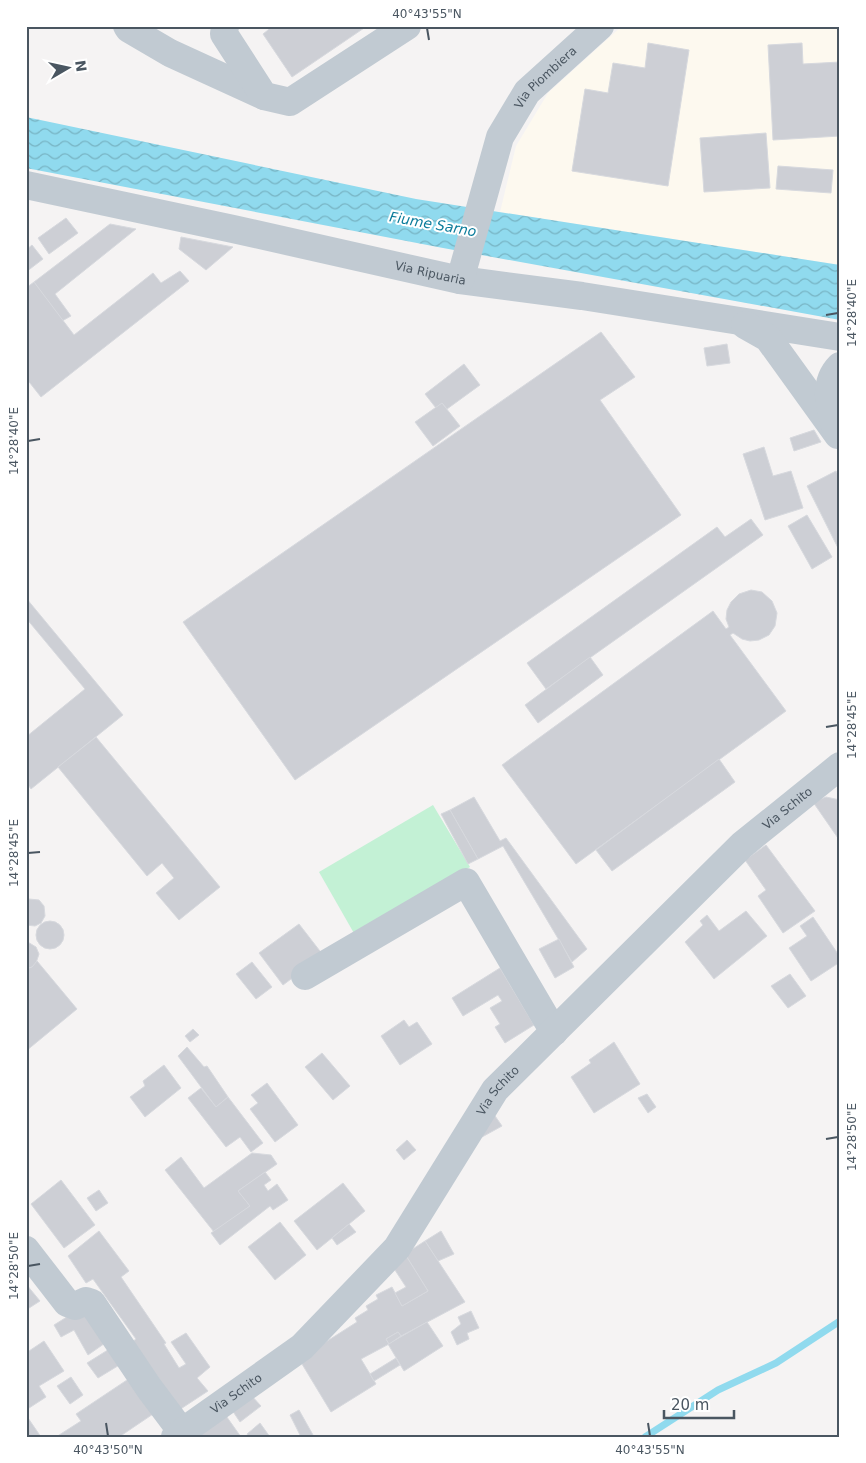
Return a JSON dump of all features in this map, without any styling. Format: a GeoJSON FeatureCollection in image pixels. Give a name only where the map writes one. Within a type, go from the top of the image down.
{"type":"FeatureCollection","features":[{"type":"Feature","properties":{"kind":"street"},"geometry":{"type":"LineString","coordinates":[[127,26],[129,30],[170,52],[264,96],[290,102],[407,26]]}},
{"type":"Feature","properties":{"kind":"street"},"geometry":{"type":"LineString","coordinates":[[225,26],[224,34],[264,96]]}},
{"type":"Feature","properties":{"kind":"street","name":"Via Piombiera"},"geometry":{"type":"LineString","coordinates":[[460,280],[500,138],[527,92],[600,26]]}},
{"type":"Feature","properties":{"kind":"street","name":"Via Ripuaria"},"geometry":{"type":"LineString","coordinates":[[26,185],[460,280],[582,296],[840,337]]}},
{"type":"Feature","properties":{"kind":"street"},"geometry":{"type":"LineString","coordinates":[[739,322],[768,338],[839,437]]}},
{"type":"Feature","properties":{"kind":"street"},"geometry":{"type":"LineString","coordinates":[[839,437],[828,395],[830,384],[840,366]]}},
{"type":"Feature","properties":{"kind":"street","name":"Via Schito"},"geometry":{"type":"LineString","coordinates":[[26,1250],[67,1303],[75,1306],[86,1301],[92,1303],[178,1434],[302,1348],[397,1248],[495,1090],[742,844],[840,766]]}},
{"type":"Feature","properties":{"kind":"street"},"geometry":{"type":"LineString","coordinates":[[305,976],[466,882],[554,1032]]}},
{"type":"Feature","properties":{"kind":"shaded area"},"geometry":{"type":"Polygon","coordinates":[[[622,26],[840,26],[840,265],[500,212],[516,146],[548,93],[622,26]]]}},
{"type":"Feature","properties":{"kind":"green space"},"geometry":{"type":"Polygon","coordinates":[[[433,805],[470,867],[355,935],[319,872],[433,805]]]}},
{"type":"Feature","properties":{"kind":"water","name":"Fiume Sarno"},"geometry":{"type":"Polygon","coordinates":[[[26,117],[416,199],[840,265],[840,320],[443,248],[26,168],[26,117]]]}},
{"type":"Feature","properties":{"kind":"building"},"geometry":{"type":"Polygon","coordinates":[[[273,26],[367,26],[292,77],[263,34],[273,26]]]}},
{"type":"Feature","properties":{"kind":"building"},"geometry":{"type":"Polygon","coordinates":[[[648,43],[689,50],[668,186],[572,171],[585,89],[608,93],[613,63],[645,68],[648,43]]]}},
{"type":"Feature","properties":{"kind":"building"},"geometry":{"type":"Polygon","coordinates":[[[802,43],[803,64],[840,62],[840,136],[773,140],[768,45],[802,43]]]}},
{"type":"Feature","properties":{"kind":"building"},"geometry":{"type":"Polygon","coordinates":[[[766,133],[770,188],[704,192],[700,138],[766,133]]]}},
{"type":"Feature","properties":{"kind":"building"},"geometry":{"type":"Polygon","coordinates":[[[778,166],[833,170],[831,193],[776,189],[778,166]]]}},
{"type":"Feature","properties":{"kind":"building"},"geometry":{"type":"Polygon","coordinates":[[[66,218],[78,233],[49,254],[38,238],[66,218]]]}},
{"type":"Feature","properties":{"kind":"building"},"geometry":{"type":"Polygon","coordinates":[[[110,224],[136,229],[55,294],[71,316],[62,321],[34,282],[110,224]]]}},
{"type":"Feature","properties":{"kind":"building"},"geometry":{"type":"Polygon","coordinates":[[[181,237],[233,247],[206,270],[179,249],[181,237]]]}},
{"type":"Feature","properties":{"kind":"building"},"geometry":{"type":"Polygon","coordinates":[[[32,245],[43,259],[26,272],[26,250],[32,245]]]}},
{"type":"Feature","properties":{"kind":"building"},"geometry":{"type":"Polygon","coordinates":[[[180,271],[189,281],[41,397],[26,378],[26,288],[34,282],[74,335],[153,273],[161,283],[180,271]]]}},
{"type":"Feature","properties":{"kind":"building"},"geometry":{"type":"Polygon","coordinates":[[[601,332],[635,377],[600,400],[681,515],[295,780],[183,622],[601,332]]]}},
{"type":"Feature","properties":{"kind":"building"},"geometry":{"type":"Polygon","coordinates":[[[727,344],[730,363],[707,366],[704,348],[727,344]]]}},
{"type":"Feature","properties":{"kind":"building"},"geometry":{"type":"Polygon","coordinates":[[[464,364],[480,385],[447,409],[442,403],[436,408],[425,394],[464,364]]]}},
{"type":"Feature","properties":{"kind":"building"},"geometry":{"type":"Polygon","coordinates":[[[442,403],[460,426],[433,446],[415,422],[442,403]]]}},
{"type":"Feature","properties":{"kind":"building"},"geometry":{"type":"Polygon","coordinates":[[[814,430],[821,442],[794,451],[790,438],[814,430]]]}},
{"type":"Feature","properties":{"kind":"building"},"geometry":{"type":"Polygon","coordinates":[[[764,447],[773,476],[791,471],[803,508],[765,520],[743,454],[764,447]]]}},
{"type":"Feature","properties":{"kind":"building"},"geometry":{"type":"Polygon","coordinates":[[[836,471],[840,478],[840,552],[807,486],[836,471]]]}},
{"type":"Feature","properties":{"kind":"building"},"geometry":{"type":"Polygon","coordinates":[[[807,515],[832,557],[812,569],[788,526],[807,515]]]}},
{"type":"Feature","properties":{"kind":"building"},"geometry":{"type":"Polygon","coordinates":[[[751,519],[763,535],[546,689],[527,663],[717,527],[725,537],[751,519]]]}},
{"type":"Feature","properties":{"kind":"building"},"geometry":{"type":"Polygon","coordinates":[[[751,590],[762,592],[772,601],[777,613],[775,626],[769,635],[759,640],[750,641],[742,639],[733,633],[730,635],[786,711],[576,864],[502,765],[713,611],[726,629],[729,627],[726,619],[727,610],[731,602],[739,594],[751,590]]]}},
{"type":"Feature","properties":{"kind":"building"},"geometry":{"type":"Polygon","coordinates":[[[26,598],[123,715],[31,789],[26,782],[26,737],[85,689],[26,618],[26,598]]]}},
{"type":"Feature","properties":{"kind":"building"},"geometry":{"type":"Polygon","coordinates":[[[590,657],[603,675],[538,723],[525,705],[590,657]]]}},
{"type":"Feature","properties":{"kind":"building"},"geometry":{"type":"Polygon","coordinates":[[[96,737],[220,887],[179,920],[156,893],[174,878],[162,863],[147,876],[58,767],[96,737]]]}},
{"type":"Feature","properties":{"kind":"building"},"geometry":{"type":"Polygon","coordinates":[[[719,759],[735,782],[612,871],[596,850],[719,759]]]}},
{"type":"Feature","properties":{"kind":"building"},"geometry":{"type":"Polygon","coordinates":[[[474,797],[500,841],[506,838],[587,949],[572,962],[503,846],[478,859],[450,810],[474,797]]]}},
{"type":"Feature","properties":{"kind":"building"},"geometry":{"type":"Polygon","coordinates":[[[826,797],[840,800],[840,841],[813,802],[826,797]]]}},
{"type":"Feature","properties":{"kind":"building"},"geometry":{"type":"Polygon","coordinates":[[[450,810],[478,859],[468,864],[441,814],[450,810]]]}},
{"type":"Feature","properties":{"kind":"building"},"geometry":{"type":"Polygon","coordinates":[[[766,845],[815,911],[783,933],[758,896],[766,890],[745,860],[766,845]]]}},
{"type":"Feature","properties":{"kind":"building"},"geometry":{"type":"Polygon","coordinates":[[[26,900],[39,900],[44,906],[45,916],[41,923],[35,926],[26,925],[26,900]]]}},
{"type":"Feature","properties":{"kind":"building"},"geometry":{"type":"Polygon","coordinates":[[[746,911],[767,936],[714,979],[685,942],[703,925],[700,921],[707,915],[719,931],[746,911]]]}},
{"type":"Feature","properties":{"kind":"building"},"geometry":{"type":"Polygon","coordinates":[[[813,917],[840,957],[840,962],[811,981],[789,948],[807,936],[800,926],[813,917]]]}},
{"type":"Feature","properties":{"kind":"building"},"geometry":{"type":"Polygon","coordinates":[[[50,921],[60,925],[64,935],[60,945],[50,949],[40,945],[36,935],[40,925],[50,921]]]}},
{"type":"Feature","properties":{"kind":"building"},"geometry":{"type":"Polygon","coordinates":[[[299,924],[323,955],[283,985],[259,953],[299,924]]]}},
{"type":"Feature","properties":{"kind":"building"},"geometry":{"type":"Polygon","coordinates":[[[559,939],[574,967],[555,978],[539,949],[559,939]]]}},
{"type":"Feature","properties":{"kind":"building"},"geometry":{"type":"Polygon","coordinates":[[[26,941],[36,947],[39,954],[36,963],[26,969],[26,941]]]}},
{"type":"Feature","properties":{"kind":"building"},"geometry":{"type":"Polygon","coordinates":[[[37,961],[77,1009],[26,1051],[26,969],[32,967],[37,961]]]}},
{"type":"Feature","properties":{"kind":"building"},"geometry":{"type":"Polygon","coordinates":[[[252,962],[272,987],[256,999],[236,974],[252,962]]]}},
{"type":"Feature","properties":{"kind":"building"},"geometry":{"type":"Polygon","coordinates":[[[500,968],[534,1025],[505,1043],[495,1027],[500,1024],[490,1008],[502,1001],[498,995],[463,1016],[452,998],[500,968]]]}},
{"type":"Feature","properties":{"kind":"building"},"geometry":{"type":"Polygon","coordinates":[[[790,974],[806,996],[788,1008],[771,986],[790,974]]]}},
{"type":"Feature","properties":{"kind":"building"},"geometry":{"type":"Polygon","coordinates":[[[404,1020],[409,1027],[417,1022],[432,1044],[400,1065],[381,1036],[404,1020]]]}},
{"type":"Feature","properties":{"kind":"building"},"geometry":{"type":"Polygon","coordinates":[[[193,1029],[199,1035],[190,1042],[185,1036],[193,1029]]]}},
{"type":"Feature","properties":{"kind":"building"},"geometry":{"type":"Polygon","coordinates":[[[614,1042],[640,1084],[594,1113],[571,1077],[591,1063],[589,1060],[614,1042]]]}},
{"type":"Feature","properties":{"kind":"building"},"geometry":{"type":"Polygon","coordinates":[[[187,1047],[204,1067],[207,1066],[228,1097],[216,1107],[178,1056],[187,1047]]]}},
{"type":"Feature","properties":{"kind":"building"},"geometry":{"type":"Polygon","coordinates":[[[322,1053],[350,1086],[333,1100],[305,1067],[322,1053]]]}},
{"type":"Feature","properties":{"kind":"building"},"geometry":{"type":"Polygon","coordinates":[[[164,1065],[181,1088],[145,1117],[130,1097],[145,1086],[143,1081],[164,1065]]]}},
{"type":"Feature","properties":{"kind":"building"},"geometry":{"type":"Polygon","coordinates":[[[267,1083],[298,1125],[275,1142],[250,1109],[258,1103],[251,1095],[267,1083]]]}},
{"type":"Feature","properties":{"kind":"building"},"geometry":{"type":"Polygon","coordinates":[[[201,1088],[216,1107],[228,1097],[263,1143],[251,1152],[240,1137],[226,1147],[188,1098],[201,1088]]]}},
{"type":"Feature","properties":{"kind":"building"},"geometry":{"type":"Polygon","coordinates":[[[647,1094],[656,1107],[648,1113],[638,1098],[647,1094]]]}},
{"type":"Feature","properties":{"kind":"building"},"geometry":{"type":"Polygon","coordinates":[[[493,1113],[502,1126],[482,1137],[474,1124],[493,1113]]]}},
{"type":"Feature","properties":{"kind":"building"},"geometry":{"type":"Polygon","coordinates":[[[407,1140],[416,1150],[404,1160],[396,1150],[407,1140]]]}},
{"type":"Feature","properties":{"kind":"building"},"geometry":{"type":"Polygon","coordinates":[[[252,1153],[271,1155],[277,1164],[238,1191],[250,1206],[214,1232],[165,1170],[181,1157],[204,1188],[252,1153]]]}},
{"type":"Feature","properties":{"kind":"building"},"geometry":{"type":"Polygon","coordinates":[[[265,1172],[271,1180],[264,1185],[268,1191],[277,1184],[288,1200],[273,1210],[270,1206],[220,1245],[211,1233],[250,1206],[238,1191],[265,1172]]]}},
{"type":"Feature","properties":{"kind":"building"},"geometry":{"type":"Polygon","coordinates":[[[61,1180],[95,1225],[64,1248],[31,1204],[61,1180]]]}},
{"type":"Feature","properties":{"kind":"building"},"geometry":{"type":"Polygon","coordinates":[[[343,1183],[365,1211],[317,1250],[294,1221],[343,1183]]]}},
{"type":"Feature","properties":{"kind":"building"},"geometry":{"type":"Polygon","coordinates":[[[99,1190],[108,1203],[96,1211],[87,1198],[99,1190]]]}},
{"type":"Feature","properties":{"kind":"building"},"geometry":{"type":"Polygon","coordinates":[[[280,1222],[306,1255],[275,1280],[248,1247],[280,1222]]]}},
{"type":"Feature","properties":{"kind":"building"},"geometry":{"type":"Polygon","coordinates":[[[349,1224],[356,1232],[337,1245],[332,1238],[349,1224]]]}},
{"type":"Feature","properties":{"kind":"building"},"geometry":{"type":"Polygon","coordinates":[[[99,1231],[129,1271],[121,1277],[166,1343],[164,1344],[179,1368],[186,1364],[171,1342],[186,1333],[210,1367],[197,1378],[208,1391],[173,1414],[128,1345],[136,1339],[93,1279],[86,1283],[68,1256],[99,1231]]]}},
{"type":"Feature","properties":{"kind":"building"},"geometry":{"type":"Polygon","coordinates":[[[441,1231],[454,1254],[438,1261],[425,1241],[441,1231]]]}},
{"type":"Feature","properties":{"kind":"building"},"geometry":{"type":"Polygon","coordinates":[[[425,1241],[465,1302],[401,1336],[398,1332],[386,1339],[389,1344],[361,1359],[376,1384],[331,1412],[299,1359],[357,1322],[355,1318],[368,1310],[366,1306],[378,1299],[376,1295],[392,1287],[402,1306],[428,1291],[405,1254],[425,1241]]]}},
{"type":"Feature","properties":{"kind":"building"},"geometry":{"type":"Polygon","coordinates":[[[405,1254],[428,1291],[402,1306],[395,1293],[406,1287],[393,1267],[405,1254]]]}},
{"type":"Feature","properties":{"kind":"building"},"geometry":{"type":"Polygon","coordinates":[[[26,1284],[40,1301],[26,1310],[26,1284]]]}},
{"type":"Feature","properties":{"kind":"building"},"geometry":{"type":"Polygon","coordinates":[[[86,1305],[108,1341],[88,1355],[74,1330],[61,1337],[54,1325],[86,1305]]]}},
{"type":"Feature","properties":{"kind":"building"},"geometry":{"type":"Polygon","coordinates":[[[471,1311],[479,1328],[467,1333],[469,1339],[457,1345],[451,1332],[461,1324],[458,1317],[471,1311]]]}},
{"type":"Feature","properties":{"kind":"building"},"geometry":{"type":"Polygon","coordinates":[[[427,1322],[443,1346],[404,1371],[388,1344],[427,1322]]]}},
{"type":"Feature","properties":{"kind":"building"},"geometry":{"type":"Polygon","coordinates":[[[398,1332],[401,1336],[389,1344],[386,1339],[398,1332]]]}},
{"type":"Feature","properties":{"kind":"building"},"geometry":{"type":"Polygon","coordinates":[[[44,1341],[64,1371],[39,1386],[46,1397],[26,1410],[26,1353],[44,1341]]]}},
{"type":"Feature","properties":{"kind":"building"},"geometry":{"type":"Polygon","coordinates":[[[111,1348],[121,1364],[98,1378],[87,1363],[111,1348]]]}},
{"type":"Feature","properties":{"kind":"building"},"geometry":{"type":"Polygon","coordinates":[[[396,1358],[400,1365],[374,1381],[370,1374],[396,1358]]]}},
{"type":"Feature","properties":{"kind":"building"},"geometry":{"type":"Polygon","coordinates":[[[133,1376],[156,1412],[119,1437],[56,1437],[81,1421],[76,1414],[133,1376]]]}},
{"type":"Feature","properties":{"kind":"building"},"geometry":{"type":"Polygon","coordinates":[[[71,1377],[83,1395],[70,1404],[57,1386],[71,1377]]]}},
{"type":"Feature","properties":{"kind":"building"},"geometry":{"type":"Polygon","coordinates":[[[250,1394],[261,1406],[240,1422],[232,1410],[250,1394]]]}},
{"type":"Feature","properties":{"kind":"building"},"geometry":{"type":"Polygon","coordinates":[[[299,1410],[313,1435],[309,1437],[301,1437],[290,1415],[299,1410]]]}},
{"type":"Feature","properties":{"kind":"building"},"geometry":{"type":"Polygon","coordinates":[[[224,1413],[241,1437],[192,1437],[224,1413]]]}},
{"type":"Feature","properties":{"kind":"building"},"geometry":{"type":"Polygon","coordinates":[[[26,1415],[41,1437],[30,1437],[26,1431],[26,1415]]]}},
{"type":"Feature","properties":{"kind":"building"},"geometry":{"type":"Polygon","coordinates":[[[260,1423],[270,1437],[249,1437],[247,1434],[260,1423]]]}},
{"type":"Feature","properties":{"kind":"waterway"},"geometry":{"type":"LineString","coordinates":[[645,1437],[718,1390],[776,1363],[840,1321]]}}]}
